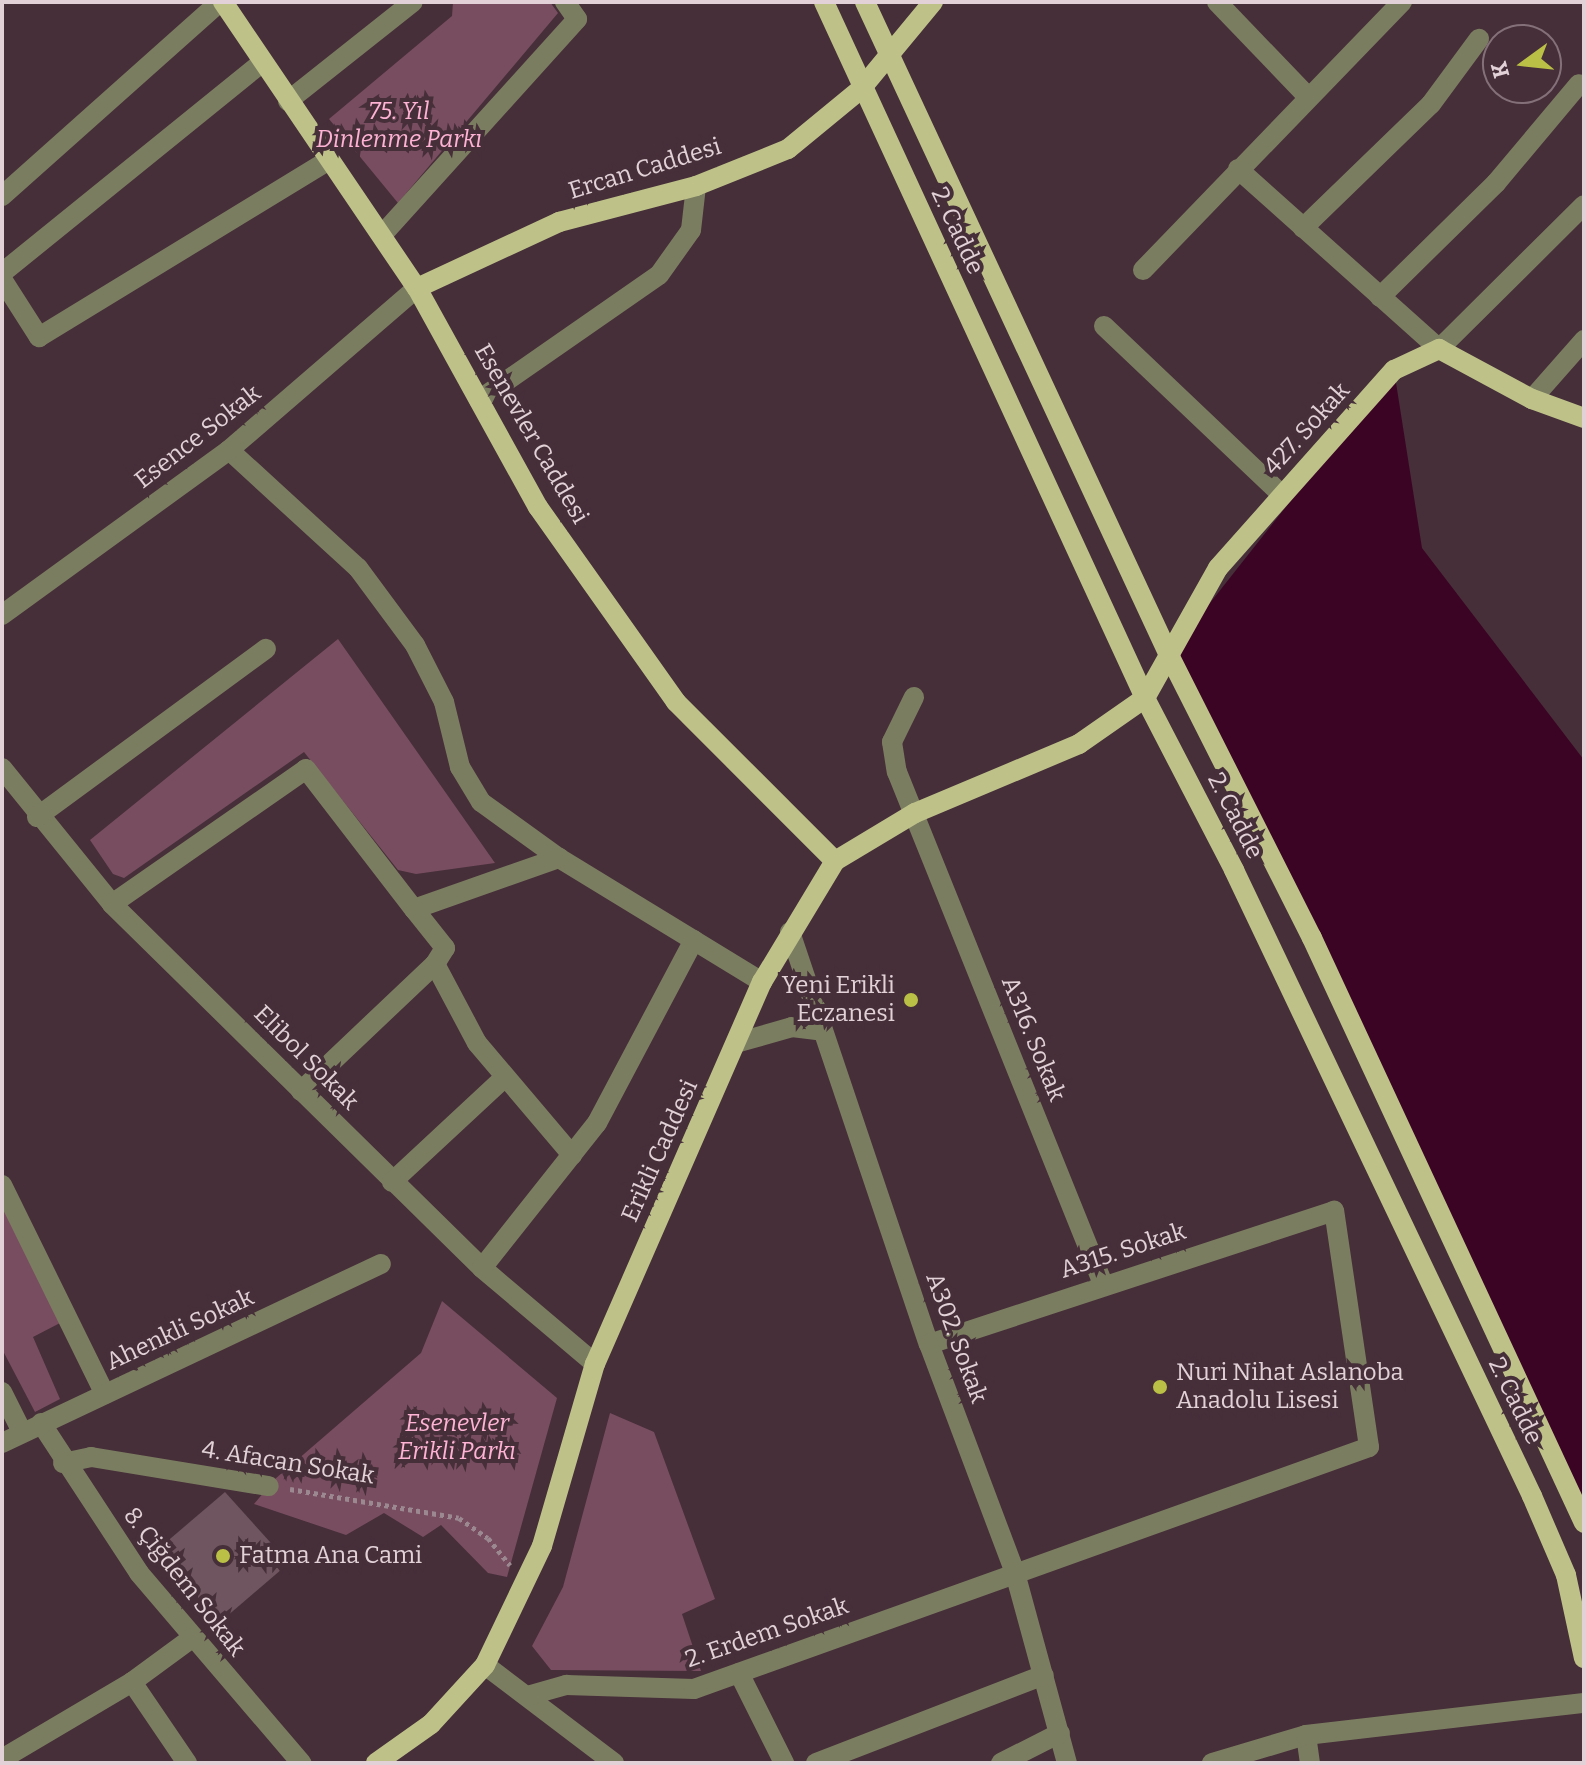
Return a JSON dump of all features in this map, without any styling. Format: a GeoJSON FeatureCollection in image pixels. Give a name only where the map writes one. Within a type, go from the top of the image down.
{"type":"FeatureCollection","features":[{"type":"Feature","properties":{"kind":"main road","name":"Esenevler Caddesi"},"geometry":{"type":"LineString","coordinates":[[222,2],[417,288],[538,507],[676,702],[835,861]]}},
{"type":"Feature","properties":{"kind":"main road","name":"2. Cadde"},"geometry":{"type":"LineString","coordinates":[[824,2],[861,89],[1145,698],[1234,870],[1532,1496],[1566,1575],[1584,1658]]}},
{"type":"Feature","properties":{"kind":"main road","name":"2. Cadde"},"geometry":{"type":"LineString","coordinates":[[865,2],[1169,655],[1319,952],[1584,1523]]}},
{"type":"Feature","properties":{"kind":"main road","name":"Ercan Caddesi"},"geometry":{"type":"LineString","coordinates":[[417,288],[559,222],[696,186],[788,149],[861,89],[887,53],[933,2]]}},
{"type":"Feature","properties":{"kind":"main road","name":"427. Sokak"},"geometry":{"type":"LineString","coordinates":[[1145,698],[1218,568],[1394,370],[1439,349]]}},
{"type":"Feature","properties":{"kind":"main road"},"geometry":{"type":"LineString","coordinates":[[1439,349],[1532,399],[1584,418]]}},
{"type":"Feature","properties":{"kind":"main road","name":"Erikli Caddesi"},"geometry":{"type":"LineString","coordinates":[[376,1763],[431,1724],[485,1665],[542,1546],[595,1364],[762,982],[835,861],[915,813],[1079,744],[1145,698]]}},
{"type":"Feature","properties":{"kind":"street"},"geometry":{"type":"LineString","coordinates":[[2,196],[222,2]]}},
{"type":"Feature","properties":{"kind":"street"},"geometry":{"type":"LineString","coordinates":[[288,101],[413,2]]}},
{"type":"Feature","properties":{"kind":"street"},"geometry":{"type":"LineString","coordinates":[[382,235],[577,19],[565,2]]}},
{"type":"Feature","properties":{"kind":"street"},"geometry":{"type":"LineString","coordinates":[[1217,2],[1308,97]]}},
{"type":"Feature","properties":{"kind":"street"},"geometry":{"type":"LineString","coordinates":[[1143,270],[1402,2]]}},
{"type":"Feature","properties":{"kind":"street"},"geometry":{"type":"LineString","coordinates":[[1303,228],[1431,104],[1479,39]]}},
{"type":"Feature","properties":{"kind":"street"},"geometry":{"type":"LineString","coordinates":[[261,63],[2,276],[39,337],[329,160]]}},
{"type":"Feature","properties":{"kind":"street"},"geometry":{"type":"LineString","coordinates":[[1380,297],[1496,183],[1579,84]]}},
{"type":"Feature","properties":{"kind":"street"},"geometry":{"type":"LineString","coordinates":[[1238,169],[1439,349],[1584,205]]}},
{"type":"Feature","properties":{"kind":"street"},"geometry":{"type":"LineString","coordinates":[[479,400],[659,275],[691,230],[696,186]]}},
{"type":"Feature","properties":{"kind":"street","name":"Esence Sokak"},"geometry":{"type":"LineString","coordinates":[[2,615],[229,450],[417,288]]}},
{"type":"Feature","properties":{"kind":"street"},"geometry":{"type":"LineString","coordinates":[[1104,326],[1282,495]]}},
{"type":"Feature","properties":{"kind":"street"},"geometry":{"type":"LineString","coordinates":[[1532,399],[1584,340]]}},
{"type":"Feature","properties":{"kind":"street"},"geometry":{"type":"LineString","coordinates":[[229,450],[358,568],[415,645],[444,702],[460,767],[481,802],[559,858],[762,982]]}},
{"type":"Feature","properties":{"kind":"street"},"geometry":{"type":"LineString","coordinates":[[37,817],[266,649]]}},
{"type":"Feature","properties":{"kind":"street","name":"A316. Sokak"},"geometry":{"type":"LineString","coordinates":[[914,697],[892,742],[915,813],[1103,1284]]}},
{"type":"Feature","properties":{"kind":"street","name":"Elibol Sokak"},"geometry":{"type":"LineString","coordinates":[[2,768],[37,817],[112,904],[482,1268],[595,1364]]}},
{"type":"Feature","properties":{"kind":"street"},"geometry":{"type":"LineString","coordinates":[[112,904],[306,769],[445,948],[435,964],[301,1091]]}},
{"type":"Feature","properties":{"kind":"street"},"geometry":{"type":"LineString","coordinates":[[414,909],[559,858]]}},
{"type":"Feature","properties":{"kind":"street","name":"A302. Sokak"},"geometry":{"type":"LineString","coordinates":[[790,932],[929,1344],[1015,1573],[1067,1763]]}},
{"type":"Feature","properties":{"kind":"street"},"geometry":{"type":"LineString","coordinates":[[482,1268],[597,1123],[694,940]]}},
{"type":"Feature","properties":{"kind":"street"},"geometry":{"type":"LineString","coordinates":[[435,964],[454,1005],[504,1078],[572,1155]]}},
{"type":"Feature","properties":{"kind":"street"},"geometry":{"type":"LineString","coordinates":[[736,1043],[792,1027],[823,1031]]}},
{"type":"Feature","properties":{"kind":"street"},"geometry":{"type":"LineString","coordinates":[[392,1182],[504,1078]]}},
{"type":"Feature","properties":{"kind":"street"},"geometry":{"type":"LineString","coordinates":[[2,1185],[105,1394]]}},
{"type":"Feature","properties":{"kind":"street","name":"A315. Sokak"},"geometry":{"type":"LineString","coordinates":[[929,1344],[1103,1284],[1334,1211],[1369,1447]]}},
{"type":"Feature","properties":{"kind":"street","name":"Ahenkli Sokak"},"geometry":{"type":"LineString","coordinates":[[2,1443],[381,1264]]}},
{"type":"Feature","properties":{"kind":"street","name":"8. Çiğdem Sokak"},"geometry":{"type":"LineString","coordinates":[[2,1392],[63,1463],[139,1573],[301,1763]]}},
{"type":"Feature","properties":{"kind":"street","name":"2. Erdem Sokak"},"geometry":{"type":"LineString","coordinates":[[527,1696],[566,1685],[694,1689],[1369,1447]]}},
{"type":"Feature","properties":{"kind":"street","name":"4. Afacan Sokak"},"geometry":{"type":"LineString","coordinates":[[63,1463],[91,1457],[269,1486]]}},
{"type":"Feature","properties":{"kind":"street"},"geometry":{"type":"LineString","coordinates":[[2,1759],[132,1682],[192,1638]]}},
{"type":"Feature","properties":{"kind":"street"},"geometry":{"type":"LineString","coordinates":[[485,1665],[614,1763]]}},
{"type":"Feature","properties":{"kind":"street"},"geometry":{"type":"LineString","coordinates":[[739,1673],[784,1763]]}},
{"type":"Feature","properties":{"kind":"street"},"geometry":{"type":"LineString","coordinates":[[816,1763],[1044,1675]]}},
{"type":"Feature","properties":{"kind":"street"},"geometry":{"type":"LineString","coordinates":[[132,1682],[187,1763]]}},
{"type":"Feature","properties":{"kind":"street"},"geometry":{"type":"LineString","coordinates":[[1212,1763],[1306,1735],[1584,1703]]}},
{"type":"Feature","properties":{"kind":"street"},"geometry":{"type":"LineString","coordinates":[[1001,1763],[1060,1733]]}},
{"type":"Feature","properties":{"kind":"street"},"geometry":{"type":"LineString","coordinates":[[1306,1735],[1310,1763]]}},
{"type":"Feature","properties":{"kind":"path","name":"4. Afacan Sokak"},"geometry":{"type":"LineString","coordinates":[[269,1486],[459,1518],[488,1538],[523,1585]]}},
{"type":"Feature","properties":{"kind":"green space","name":"75. Yıl Dinlenme Parkı"},"geometry":{"type":"Polygon","coordinates":[[[453,2],[550,2],[558,13],[398,203],[329,119],[452,16],[453,2]]]}},
{"type":"Feature","properties":{"kind":"green space"},"geometry":{"type":"Polygon","coordinates":[[[338,639],[495,863],[416,874],[398,870],[304,752],[124,878],[113,874],[90,840],[338,639]]]}},
{"type":"Feature","properties":{"kind":"green space"},"geometry":{"type":"Polygon","coordinates":[[[2,1206],[60,1323],[33,1337],[60,1399],[35,1412],[2,1349],[2,1206]]]}},
{"type":"Feature","properties":{"kind":"green space","name":"Esenevler Erikli Parkı"},"geometry":{"type":"Polygon","coordinates":[[[442,1301],[557,1398],[507,1577],[488,1573],[441,1525],[423,1537],[384,1513],[346,1535],[254,1504],[275,1479],[421,1353],[442,1301]]]}},
{"type":"Feature","properties":{"kind":"green space"},"geometry":{"type":"Polygon","coordinates":[[[610,1413],[654,1432],[715,1599],[682,1614],[701,1671],[551,1670],[532,1646],[563,1587],[610,1413]]]}},
{"type":"Feature","properties":{"kind":"shaded area"},"geometry":{"type":"Polygon","coordinates":[[[1394,370],[1422,548],[1584,760],[1584,1528],[1169,655],[1394,370]]]}},
{"type":"Feature","properties":{"kind":"building","name":"Fatma Ana Cami"},"geometry":{"type":"Polygon","coordinates":[[[225,1492],[289,1563],[219,1623],[157,1550],[225,1492]]]}},
{"type":"Feature","properties":{"kind":"place","name":"Yeni Erikli Eczanesi"},"geometry":{"type":"Point","coordinates":[911,1000]}},
{"type":"Feature","properties":{"kind":"place","name":"Nuri Nihat Aslanoba Anadolu Lisesi"},"geometry":{"type":"Point","coordinates":[1160,1387]}},
{"type":"Feature","properties":{"kind":"place","name":"Fatma Ana Cami"},"geometry":{"type":"Point","coordinates":[223,1556]}}]}
